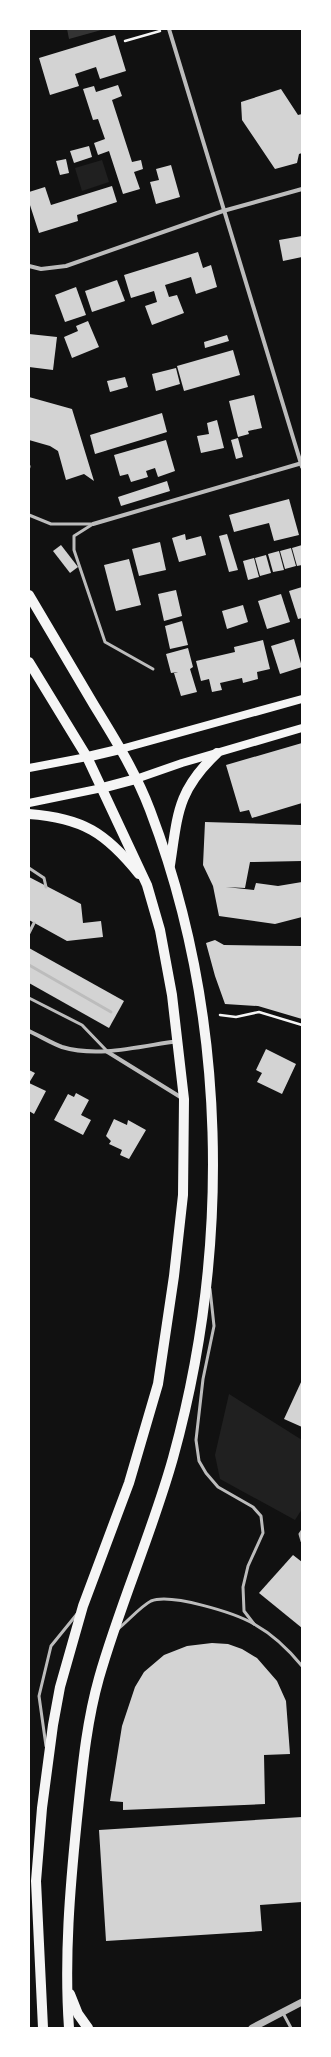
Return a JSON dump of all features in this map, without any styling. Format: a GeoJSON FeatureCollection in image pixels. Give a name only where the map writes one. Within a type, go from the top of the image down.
{"type":"FeatureCollection","features":[{"type":"Feature","properties":{"kind":"main road"},"geometry":{"type":"LineString","coordinates":[[29,595],[121,749],[150,809],[169,867],[192,957],[206,1041],[212,1114],[214,1188],[208,1274],[190,1389],[172,1461],[98,1680],[86,1740],[70,1879],[66,1983],[69,2028]]}},
{"type":"Feature","properties":{"kind":"main road"},"geometry":{"type":"LineString","coordinates":[[29,662],[87,756],[148,885],[160,930],[172,995],[184,1099],[184,1195],[158,1384],[129,1483],[83,1606],[60,1687],[48,1761],[33,1882],[42,2028]]}},
{"type":"Feature","properties":{"kind":"main road"},"geometry":{"type":"LineString","coordinates":[[29,768],[121,749],[302,699]]}},
{"type":"Feature","properties":{"kind":"main road"},"geometry":{"type":"LineString","coordinates":[[29,803],[102,788],[136,779],[302,728]]}},
{"type":"Feature","properties":{"kind":"main road"},"geometry":{"type":"LineString","coordinates":[[169,867],[177,820],[184,793],[193,778],[217,753]]}},
{"type":"Feature","properties":{"kind":"main road"},"geometry":{"type":"LineString","coordinates":[[29,814],[66,818],[93,829],[120,850],[148,885]]}},
{"type":"Feature","properties":{"kind":"main road"},"geometry":{"type":"LineString","coordinates":[[66,1983],[78,2014],[88,2028]]}},
{"type":"Feature","properties":{"kind":"street"},"geometry":{"type":"LineString","coordinates":[[93,524],[302,464],[168,29]]}},
{"type":"Feature","properties":{"kind":"street"},"geometry":{"type":"LineString","coordinates":[[29,266],[41,269],[66,266],[223,210],[302,189]]}},
{"type":"Feature","properties":{"kind":"street"},"geometry":{"type":"LineString","coordinates":[[29,1031],[62,1047],[81,1051],[106,1050],[178,1041]]}},
{"type":"Feature","properties":{"kind":"street"},"geometry":{"type":"LineString","coordinates":[[106,1050],[184,1099]]}},
{"type":"Feature","properties":{"kind":"street"},"geometry":{"type":"LineString","coordinates":[[252,2028],[302,2002]]}},
{"type":"Feature","properties":{"kind":"lane"},"geometry":{"type":"LineString","coordinates":[[29,515],[51,524],[93,524]]}},
{"type":"Feature","properties":{"kind":"lane"},"geometry":{"type":"LineString","coordinates":[[93,524],[74,536],[74,550],[105,642],[153,668]]}},
{"type":"Feature","properties":{"kind":"lane"},"geometry":{"type":"LineString","coordinates":[[29,868],[44,878],[46,887]]}},
{"type":"Feature","properties":{"kind":"lane"},"geometry":{"type":"LineString","coordinates":[[29,933],[34,923]]}},
{"type":"Feature","properties":{"kind":"lane"},"geometry":{"type":"LineString","coordinates":[[29,965],[110,1012]]}},
{"type":"Feature","properties":{"kind":"lane"},"geometry":{"type":"LineString","coordinates":[[29,998],[82,1025],[106,1050]]}},
{"type":"Feature","properties":{"kind":"lane"},"geometry":{"type":"LineString","coordinates":[[208,1274],[214,1326],[203,1379],[196,1440],[199,1461],[206,1473],[218,1487],[253,1507],[261,1516],[263,1533],[248,1566],[243,1588],[244,1611],[254,1624],[288,1649],[302,1666]]}},
{"type":"Feature","properties":{"kind":"lane"},"geometry":{"type":"LineString","coordinates":[[302,1531],[300,1534],[302,1542]]}},
{"type":"Feature","properties":{"kind":"lane"},"geometry":{"type":"LineString","coordinates":[[113,1633],[151,1601],[175,1599],[199,1604],[254,1624]]}},
{"type":"Feature","properties":{"kind":"lane"},"geometry":{"type":"LineString","coordinates":[[48,1761],[39,1696],[51,1646],[83,1606]]}},
{"type":"Feature","properties":{"kind":"lane"},"geometry":{"type":"LineString","coordinates":[[283,2013],[291,2028]]}},
{"type":"Feature","properties":{"kind":"path"},"geometry":{"type":"LineString","coordinates":[[125,41],[168,29]]}},
{"type":"Feature","properties":{"kind":"path"},"geometry":{"type":"LineString","coordinates":[[220,1015],[236,1017],[259,1012],[302,1025]]}},
{"type":"Feature","properties":{"kind":"shaded area"},"geometry":{"type":"Polygon","coordinates":[[[67,29],[105,29],[69,39],[67,29]]]}},
{"type":"Feature","properties":{"kind":"shaded area"},"geometry":{"type":"Polygon","coordinates":[[[102,160],[109,182],[82,191],[75,168],[102,160]]]}},
{"type":"Feature","properties":{"kind":"shaded area"},"geometry":{"type":"Polygon","coordinates":[[[229,1394],[302,1440],[302,1509],[295,1520],[220,1479],[215,1455],[229,1394]]]}},
{"type":"Feature","properties":{"kind":"building"},"geometry":{"type":"Polygon","coordinates":[[[115,35],[126,71],[100,79],[96,67],[75,74],[79,86],[50,95],[39,58],[115,35]]]}},
{"type":"Feature","properties":{"kind":"building"},"geometry":{"type":"Polygon","coordinates":[[[118,85],[122,96],[112,100],[132,162],[141,160],[143,169],[134,172],[140,189],[123,194],[109,151],[98,155],[94,143],[105,139],[98,119],[93,120],[83,89],[94,86],[96,92],[118,85]]]}},
{"type":"Feature","properties":{"kind":"building"},"geometry":{"type":"Polygon","coordinates":[[[281,89],[298,115],[302,114],[302,153],[299,154],[297,163],[275,169],[242,120],[241,102],[281,89]]]}},
{"type":"Feature","properties":{"kind":"building"},"geometry":{"type":"Polygon","coordinates":[[[89,146],[92,157],[74,163],[70,151],[89,146]]]}},
{"type":"Feature","properties":{"kind":"building"},"geometry":{"type":"Polygon","coordinates":[[[66,159],[69,173],[60,175],[56,161],[66,159]]]}},
{"type":"Feature","properties":{"kind":"building"},"geometry":{"type":"Polygon","coordinates":[[[171,165],[180,197],[156,204],[150,182],[159,180],[156,169],[171,165]]]}},
{"type":"Feature","properties":{"kind":"building"},"geometry":{"type":"Polygon","coordinates":[[[112,186],[117,202],[77,215],[78,221],[39,233],[29,202],[29,192],[45,187],[51,205],[112,186]]]}},
{"type":"Feature","properties":{"kind":"building"},"geometry":{"type":"Polygon","coordinates":[[[302,236],[302,257],[283,261],[279,240],[302,236]]]}},
{"type":"Feature","properties":{"kind":"building"},"geometry":{"type":"Polygon","coordinates":[[[198,252],[203,268],[211,265],[217,287],[196,294],[191,277],[165,285],[169,297],[177,295],[184,313],[152,325],[145,306],[157,302],[154,291],[131,298],[124,275],[198,252]]]}},
{"type":"Feature","properties":{"kind":"building"},"geometry":{"type":"Polygon","coordinates":[[[117,280],[125,301],[92,312],[85,291],[117,280]]]}},
{"type":"Feature","properties":{"kind":"building"},"geometry":{"type":"Polygon","coordinates":[[[76,287],[86,315],[65,322],[55,295],[76,287]]]}},
{"type":"Feature","properties":{"kind":"building"},"geometry":{"type":"Polygon","coordinates":[[[88,321],[99,347],[72,358],[64,337],[78,331],[76,326],[88,321]]]}},
{"type":"Feature","properties":{"kind":"building"},"geometry":{"type":"Polygon","coordinates":[[[29,334],[57,337],[53,370],[29,367],[29,334]]]}},
{"type":"Feature","properties":{"kind":"building"},"geometry":{"type":"Polygon","coordinates":[[[227,335],[229,341],[205,348],[204,342],[227,335]]]}},
{"type":"Feature","properties":{"kind":"building"},"geometry":{"type":"Polygon","coordinates":[[[233,350],[240,375],[184,391],[177,366],[233,350]]]}},
{"type":"Feature","properties":{"kind":"building"},"geometry":{"type":"Polygon","coordinates":[[[176,368],[180,384],[156,391],[152,374],[176,368]]]}},
{"type":"Feature","properties":{"kind":"building"},"geometry":{"type":"Polygon","coordinates":[[[125,377],[128,387],[110,392],[107,381],[125,377]]]}},
{"type":"Feature","properties":{"kind":"building"},"geometry":{"type":"Polygon","coordinates":[[[254,395],[262,428],[248,431],[249,434],[238,437],[229,401],[254,395]]]}},
{"type":"Feature","properties":{"kind":"building"},"geometry":{"type":"Polygon","coordinates":[[[29,397],[72,409],[94,481],[84,474],[66,480],[58,451],[50,446],[29,440],[29,397]]]}},
{"type":"Feature","properties":{"kind":"building"},"geometry":{"type":"Polygon","coordinates":[[[162,413],[167,432],[95,454],[90,435],[162,413]]]}},
{"type":"Feature","properties":{"kind":"building"},"geometry":{"type":"Polygon","coordinates":[[[217,420],[224,448],[201,453],[197,436],[209,434],[207,423],[217,420]]]}},
{"type":"Feature","properties":{"kind":"building"},"geometry":{"type":"Polygon","coordinates":[[[238,438],[243,457],[236,459],[231,440],[238,438]]]}},
{"type":"Feature","properties":{"kind":"building"},"geometry":{"type":"Polygon","coordinates":[[[166,440],[175,471],[158,477],[155,468],[146,471],[148,477],[131,482],[128,474],[120,476],[114,455],[166,440]]]}},
{"type":"Feature","properties":{"kind":"building"},"geometry":{"type":"Polygon","coordinates":[[[167,481],[170,491],[121,506],[118,497],[167,481]]]}},
{"type":"Feature","properties":{"kind":"building"},"geometry":{"type":"Polygon","coordinates":[[[289,499],[299,535],[274,541],[269,523],[234,532],[229,515],[289,499]]]}},
{"type":"Feature","properties":{"kind":"building"},"geometry":{"type":"Polygon","coordinates":[[[185,534],[186,540],[201,536],[206,555],[179,562],[172,538],[185,534]]]}},
{"type":"Feature","properties":{"kind":"building"},"geometry":{"type":"Polygon","coordinates":[[[227,534],[238,570],[229,572],[219,536],[227,534]]]}},
{"type":"Feature","properties":{"kind":"building"},"geometry":{"type":"Polygon","coordinates":[[[160,542],[166,570],[139,576],[132,549],[160,542]]]}},
{"type":"Feature","properties":{"kind":"building"},"geometry":{"type":"Polygon","coordinates":[[[61,545],[78,567],[70,573],[53,551],[61,545]]]}},
{"type":"Feature","properties":{"kind":"building"},"geometry":{"type":"Polygon","coordinates":[[[302,545],[302,565],[297,566],[292,548],[302,545]]]}},
{"type":"Feature","properties":{"kind":"building"},"geometry":{"type":"Polygon","coordinates":[[[291,548],[296,566],[285,569],[280,551],[291,548]]]}},
{"type":"Feature","properties":{"kind":"building"},"geometry":{"type":"Polygon","coordinates":[[[279,551],[284,570],[273,572],[268,554],[279,551]]]}},
{"type":"Feature","properties":{"kind":"building"},"geometry":{"type":"Polygon","coordinates":[[[266,555],[271,573],[260,576],[255,558],[266,555]]]}},
{"type":"Feature","properties":{"kind":"building"},"geometry":{"type":"Polygon","coordinates":[[[254,558],[259,577],[248,580],[243,561],[254,558]]]}},
{"type":"Feature","properties":{"kind":"building"},"geometry":{"type":"Polygon","coordinates":[[[129,559],[141,605],[116,611],[104,565],[129,559]]]}},
{"type":"Feature","properties":{"kind":"building"},"geometry":{"type":"Polygon","coordinates":[[[302,587],[302,618],[298,619],[289,591],[302,587]]]}},
{"type":"Feature","properties":{"kind":"building"},"geometry":{"type":"Polygon","coordinates":[[[176,590],[182,616],[164,621],[158,594],[176,590]]]}},
{"type":"Feature","properties":{"kind":"building"},"geometry":{"type":"Polygon","coordinates":[[[281,594],[290,622],[267,629],[258,601],[281,594]]]}},
{"type":"Feature","properties":{"kind":"building"},"geometry":{"type":"Polygon","coordinates":[[[243,605],[248,622],[227,629],[222,611],[243,605]]]}},
{"type":"Feature","properties":{"kind":"building"},"geometry":{"type":"Polygon","coordinates":[[[182,621],[188,645],[170,649],[165,626],[182,621]]]}},
{"type":"Feature","properties":{"kind":"building"},"geometry":{"type":"Polygon","coordinates":[[[294,639],[302,667],[280,674],[271,646],[294,639]]]}},
{"type":"Feature","properties":{"kind":"building"},"geometry":{"type":"Polygon","coordinates":[[[263,640],[270,669],[257,672],[258,679],[243,683],[242,678],[220,683],[222,690],[212,692],[209,679],[201,681],[196,661],[235,652],[234,647],[263,640]]]}},
{"type":"Feature","properties":{"kind":"building"},"geometry":{"type":"Polygon","coordinates":[[[188,648],[193,667],[190,669],[197,692],[181,696],[174,673],[178,672],[171,673],[166,654],[188,648]]]}},
{"type":"Feature","properties":{"kind":"building"},"geometry":{"type":"Polygon","coordinates":[[[302,743],[302,803],[252,818],[249,810],[240,812],[226,765],[302,743]]]}},
{"type":"Feature","properties":{"kind":"building"},"geometry":{"type":"Polygon","coordinates":[[[205,822],[302,825],[302,861],[250,862],[245,888],[226,887],[254,890],[256,883],[278,886],[302,882],[302,917],[275,924],[219,916],[213,886],[203,865],[205,822]]]}},
{"type":"Feature","properties":{"kind":"building"},"geometry":{"type":"Polygon","coordinates":[[[29,877],[81,904],[83,923],[101,921],[103,937],[67,941],[29,920],[29,877]]]}},
{"type":"Feature","properties":{"kind":"building"},"geometry":{"type":"Polygon","coordinates":[[[215,940],[224,945],[302,946],[302,1019],[258,1006],[225,1004],[215,976],[206,943],[215,940]]]}},
{"type":"Feature","properties":{"kind":"building"},"geometry":{"type":"Polygon","coordinates":[[[29,948],[124,1001],[109,1028],[29,983],[29,948]]]}},
{"type":"Feature","properties":{"kind":"building"},"geometry":{"type":"Polygon","coordinates":[[[266,1049],[296,1064],[282,1094],[257,1082],[262,1073],[256,1070],[266,1049]]]}},
{"type":"Feature","properties":{"kind":"building"},"geometry":{"type":"Polygon","coordinates":[[[29,1070],[35,1073],[29,1083],[29,1070]]]}},
{"type":"Feature","properties":{"kind":"building"},"geometry":{"type":"Polygon","coordinates":[[[29,1083],[46,1091],[34,1114],[29,1111],[29,1083]]]}},
{"type":"Feature","properties":{"kind":"building"},"geometry":{"type":"Polygon","coordinates":[[[76,1093],[89,1100],[81,1115],[91,1120],[83,1135],[54,1120],[68,1094],[74,1097],[76,1093]]]}},
{"type":"Feature","properties":{"kind":"building"},"geometry":{"type":"Polygon","coordinates":[[[114,1119],[127,1125],[128,1120],[146,1130],[129,1159],[120,1155],[122,1150],[109,1144],[111,1141],[106,1136],[114,1119]]]}},
{"type":"Feature","properties":{"kind":"building"},"geometry":{"type":"Polygon","coordinates":[[[302,1380],[302,1427],[284,1419],[302,1380]]]}},
{"type":"Feature","properties":{"kind":"building"},"geometry":{"type":"Polygon","coordinates":[[[293,1555],[302,1562],[302,1628],[259,1593],[293,1555]]]}},
{"type":"Feature","properties":{"kind":"building"},"geometry":{"type":"Polygon","coordinates":[[[212,1643],[228,1644],[242,1649],[257,1658],[277,1681],[286,1701],[290,1754],[264,1755],[265,1804],[123,1810],[123,1802],[110,1801],[122,1726],[135,1687],[144,1672],[164,1655],[187,1646],[212,1643]]]}},
{"type":"Feature","properties":{"kind":"building"},"geometry":{"type":"Polygon","coordinates":[[[302,1817],[302,1902],[260,1905],[262,1931],[106,1941],[99,1830],[302,1817]]]}}]}
